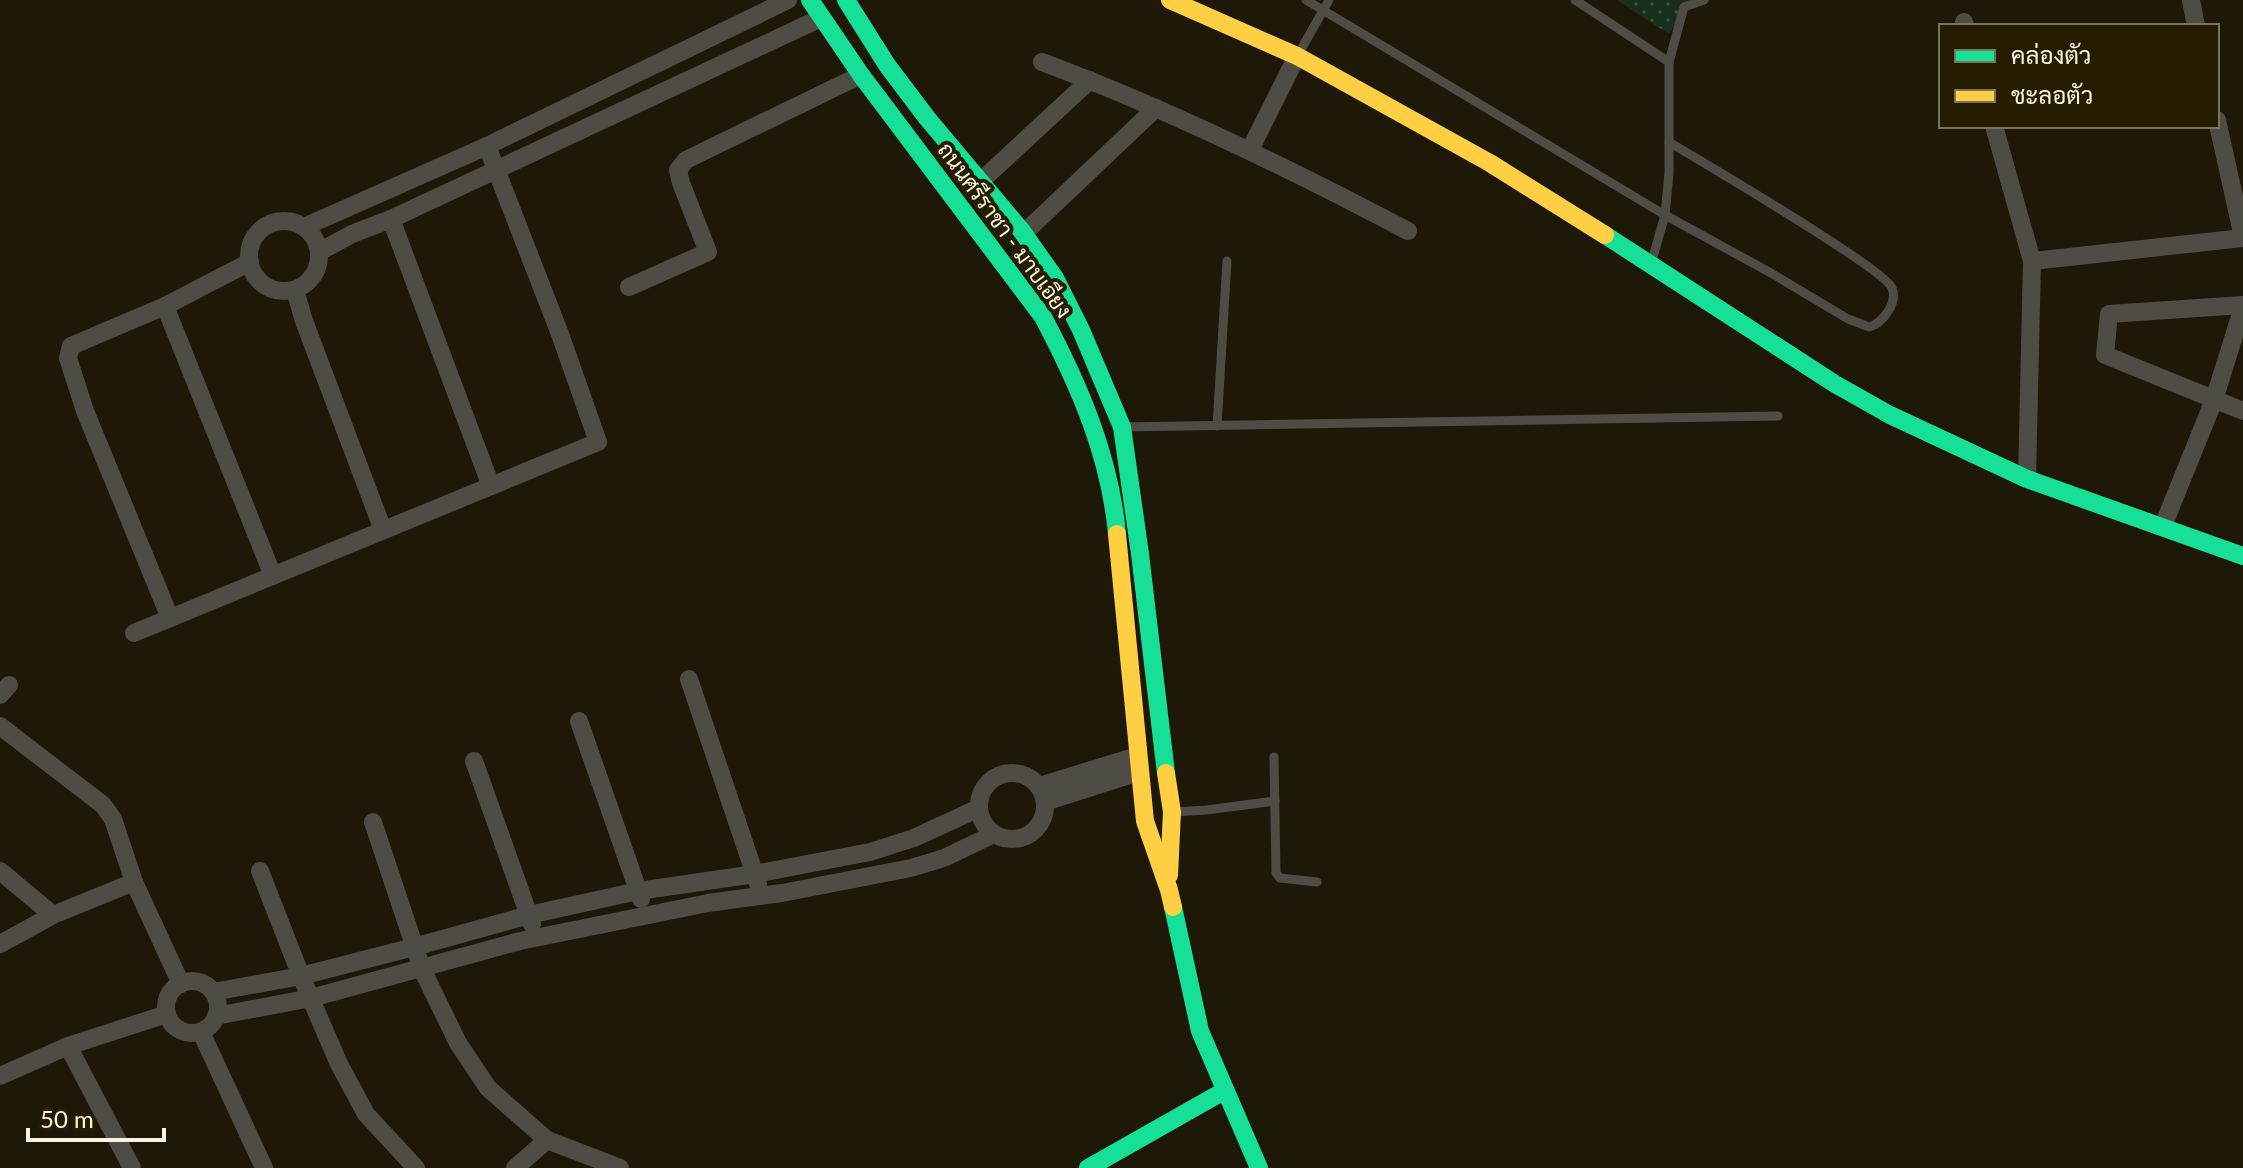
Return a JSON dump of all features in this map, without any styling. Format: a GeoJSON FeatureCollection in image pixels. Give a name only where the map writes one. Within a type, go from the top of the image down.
{"type":"FeatureCollection","features":[{"type":"Feature","properties":{"kind":"main road","name":"ถนนศรีราชา - มาบเอียง"},"geometry":{"type":"LineString","coordinates":[[810,0],[861,75],[1043,317],[1094,428],[1106,466],[1116,518],[1145,821],[1169,890],[1200,1031],[1259,1168]]}},
{"type":"Feature","properties":{"kind":"main road","name":"ถนนศรีราชา - มาบเอียง"},"geometry":{"type":"LineString","coordinates":[[846,0],[887,65],[1055,278],[1122,427],[1172,812],[1169,890]]}},
{"type":"Feature","properties":{"kind":"main road"},"geometry":{"type":"LineString","coordinates":[[1170,0],[1297,56],[1490,163],[1835,384],[1890,415],[2027,479],[2243,556]]}},
{"type":"Feature","properties":{"kind":"main road"},"geometry":{"type":"LineString","coordinates":[[1138,764],[1164,759]]}},
{"type":"Feature","properties":{"kind":"main road"},"geometry":{"type":"LineString","coordinates":[[1088,1168],[1224,1091]]}},
{"type":"Feature","properties":{"kind":"street"},"geometry":{"type":"LineString","coordinates":[[304,227],[487,146],[788,0]]}},
{"type":"Feature","properties":{"kind":"street"},"geometry":{"type":"LineString","coordinates":[[2191,0],[2196,24]]}},
{"type":"Feature","properties":{"kind":"street"},"geometry":{"type":"LineString","coordinates":[[319,252],[821,18]]}},
{"type":"Feature","properties":{"kind":"street"},"geometry":{"type":"LineString","coordinates":[[1250,150],[1297,56]]}},
{"type":"Feature","properties":{"kind":"street"},"geometry":{"type":"LineString","coordinates":[[1042,62],[1250,150],[1408,231]]}},
{"type":"Feature","properties":{"kind":"street"},"geometry":{"type":"LineString","coordinates":[[629,287],[708,252],[681,183],[678,170],[686,160],[861,75]]}},
{"type":"Feature","properties":{"kind":"street"},"geometry":{"type":"LineString","coordinates":[[980,182],[1090,80]]}},
{"type":"Feature","properties":{"kind":"street"},"geometry":{"type":"LineString","coordinates":[[1023,234],[1156,108]]}},
{"type":"Feature","properties":{"kind":"street"},"geometry":{"type":"LineString","coordinates":[[1995,128],[2032,261],[2027,479]]}},
{"type":"Feature","properties":{"kind":"street"},"geometry":{"type":"LineString","coordinates":[[2032,261],[2243,238],[2219,128]]}},
{"type":"Feature","properties":{"kind":"street"},"geometry":{"type":"LineString","coordinates":[[134,633],[598,442],[487,146]]}},
{"type":"Feature","properties":{"kind":"street"},"geometry":{"type":"LineString","coordinates":[[391,219],[491,486]]}},
{"type":"Feature","properties":{"kind":"street"},"geometry":{"type":"LineString","coordinates":[[293,222],[304,227],[313,236],[319,252],[316,272],[309,282],[295,290],[280,291],[268,287],[254,273],[250,262],[254,239],[272,223],[293,222]]}},
{"type":"Feature","properties":{"kind":"street"},"geometry":{"type":"LineString","coordinates":[[170,618],[85,411],[68,358],[71,346],[165,306],[250,262]]}},
{"type":"Feature","properties":{"kind":"street"},"geometry":{"type":"LineString","coordinates":[[295,290],[383,530]]}},
{"type":"Feature","properties":{"kind":"street"},"geometry":{"type":"LineString","coordinates":[[165,306],[273,576]]}},
{"type":"Feature","properties":{"kind":"street"},"geometry":{"type":"LineString","coordinates":[[2163,526],[2214,400],[2243,306],[2109,314],[2105,355],[2214,400],[2243,411]]}},
{"type":"Feature","properties":{"kind":"street"},"geometry":{"type":"LineString","coordinates":[[689,679],[762,896]]}},
{"type":"Feature","properties":{"kind":"street"},"geometry":{"type":"LineString","coordinates":[[579,721],[645,915]]}},
{"type":"Feature","properties":{"kind":"street"},"geometry":{"type":"LineString","coordinates":[[0,726],[103,805],[113,819],[134,882],[181,984]]}},
{"type":"Feature","properties":{"kind":"street"},"geometry":{"type":"LineString","coordinates":[[474,761],[536,938]]}},
{"type":"Feature","properties":{"kind":"street"},"geometry":{"type":"LineString","coordinates":[[1042,794],[1138,764]]}},
{"type":"Feature","properties":{"kind":"street"},"geometry":{"type":"LineString","coordinates":[[1018,773],[1027,776],[1042,794],[1045,814],[1034,831],[1014,839],[994,834],[986,827],[979,808],[979,799],[989,781],[998,776],[1018,773]]}},
{"type":"Feature","properties":{"kind":"street"},"geometry":{"type":"LineString","coordinates":[[213,992],[301,976],[529,915],[638,891],[755,874],[870,852],[914,838],[979,808]]}},
{"type":"Feature","properties":{"kind":"street"},"geometry":{"type":"LineString","coordinates":[[373,822],[422,969],[458,1043],[488,1088],[547,1140],[620,1168]]}},
{"type":"Feature","properties":{"kind":"street"},"geometry":{"type":"LineString","coordinates":[[216,1016],[311,998],[536,938],[645,915],[878,875],[944,858],[994,834]]}},
{"type":"Feature","properties":{"kind":"street"},"geometry":{"type":"LineString","coordinates":[[914,838],[925,864]]}},
{"type":"Feature","properties":{"kind":"street"},"geometry":{"type":"LineString","coordinates":[[0,871],[53,915]]}},
{"type":"Feature","properties":{"kind":"street"},"geometry":{"type":"LineString","coordinates":[[260,871],[339,1064],[366,1114],[416,1168]]}},
{"type":"Feature","properties":{"kind":"street"},"geometry":{"type":"LineString","coordinates":[[0,944],[53,915],[134,882]]}},
{"type":"Feature","properties":{"kind":"street"},"geometry":{"type":"LineString","coordinates":[[199,982],[213,992],[218,1008],[216,1016],[201,1032],[184,1032],[176,1028],[167,1014],[167,999],[181,984],[199,982]]}},
{"type":"Feature","properties":{"kind":"street"},"geometry":{"type":"LineString","coordinates":[[0,1076],[68,1046],[167,1014]]}},
{"type":"Feature","properties":{"kind":"street"},"geometry":{"type":"LineString","coordinates":[[201,1032],[264,1168]]}},
{"type":"Feature","properties":{"kind":"street"},"geometry":{"type":"LineString","coordinates":[[68,1046],[132,1168]]}},
{"type":"Feature","properties":{"kind":"street"},"geometry":{"type":"LineString","coordinates":[[515,1168],[547,1140]]}},
{"type":"Feature","properties":{"kind":"lane"},"geometry":{"type":"LineString","coordinates":[[1306,0],[1326,5],[1665,215],[1862,326],[1876,325],[1892,303],[1892,288],[1881,276],[1669,142]]}},
{"type":"Feature","properties":{"kind":"lane"},"geometry":{"type":"LineString","coordinates":[[1575,0],[1669,62]]}},
{"type":"Feature","properties":{"kind":"lane"},"geometry":{"type":"LineString","coordinates":[[1651,264],[1665,215],[1669,173],[1669,62],[1684,7],[1704,0]]}},
{"type":"Feature","properties":{"kind":"lane"},"geometry":{"type":"LineString","coordinates":[[1297,56],[1326,5]]}},
{"type":"Feature","properties":{"kind":"lane"},"geometry":{"type":"LineString","coordinates":[[1217,426],[1227,261]]}},
{"type":"Feature","properties":{"kind":"lane"},"geometry":{"type":"LineString","coordinates":[[1122,427],[1778,416]]}},
{"type":"Feature","properties":{"kind":"lane"},"geometry":{"type":"LineString","coordinates":[[1274,757],[1278,876],[1317,882]]}},
{"type":"Feature","properties":{"kind":"lane"},"geometry":{"type":"LineString","coordinates":[[1172,812],[1275,801]]}},
{"type":"Feature","properties":{"kind":"green space"},"geometry":{"type":"Polygon","coordinates":[[[1617,0],[1692,0],[1669,34],[1617,0]]]}},
{"type":"Feature","properties":{"kind":"traffic: fast"},"geometry":{"type":"LineString","coordinates":[[810,0],[861,75],[1043,317],[1091,422],[1108,477],[1117,534]]}},
{"type":"Feature","properties":{"kind":"traffic: fast"},"geometry":{"type":"LineString","coordinates":[[846,0],[887,65],[1021,230],[1055,278],[1122,427],[1166,773]]}},
{"type":"Feature","properties":{"kind":"traffic: fast"},"geometry":{"type":"LineString","coordinates":[[1605,235],[1835,384],[1890,415],[2027,479],[2243,556]]}},
{"type":"Feature","properties":{"kind":"traffic: fast"},"geometry":{"type":"LineString","coordinates":[[1173,907],[1200,1031],[1259,1168]]}},
{"type":"Feature","properties":{"kind":"traffic: fast"},"geometry":{"type":"LineString","coordinates":[[1088,1168],[1224,1091]]}},
{"type":"Feature","properties":{"kind":"traffic: slow"},"geometry":{"type":"LineString","coordinates":[[1170,0],[1297,56],[1490,163],[1605,235]]}},
{"type":"Feature","properties":{"kind":"traffic: slow"},"geometry":{"type":"LineString","coordinates":[[1117,534],[1145,821],[1173,907]]}},
{"type":"Feature","properties":{"kind":"traffic: slow"},"geometry":{"type":"LineString","coordinates":[[1166,773],[1172,812],[1169,875]]}}]}
